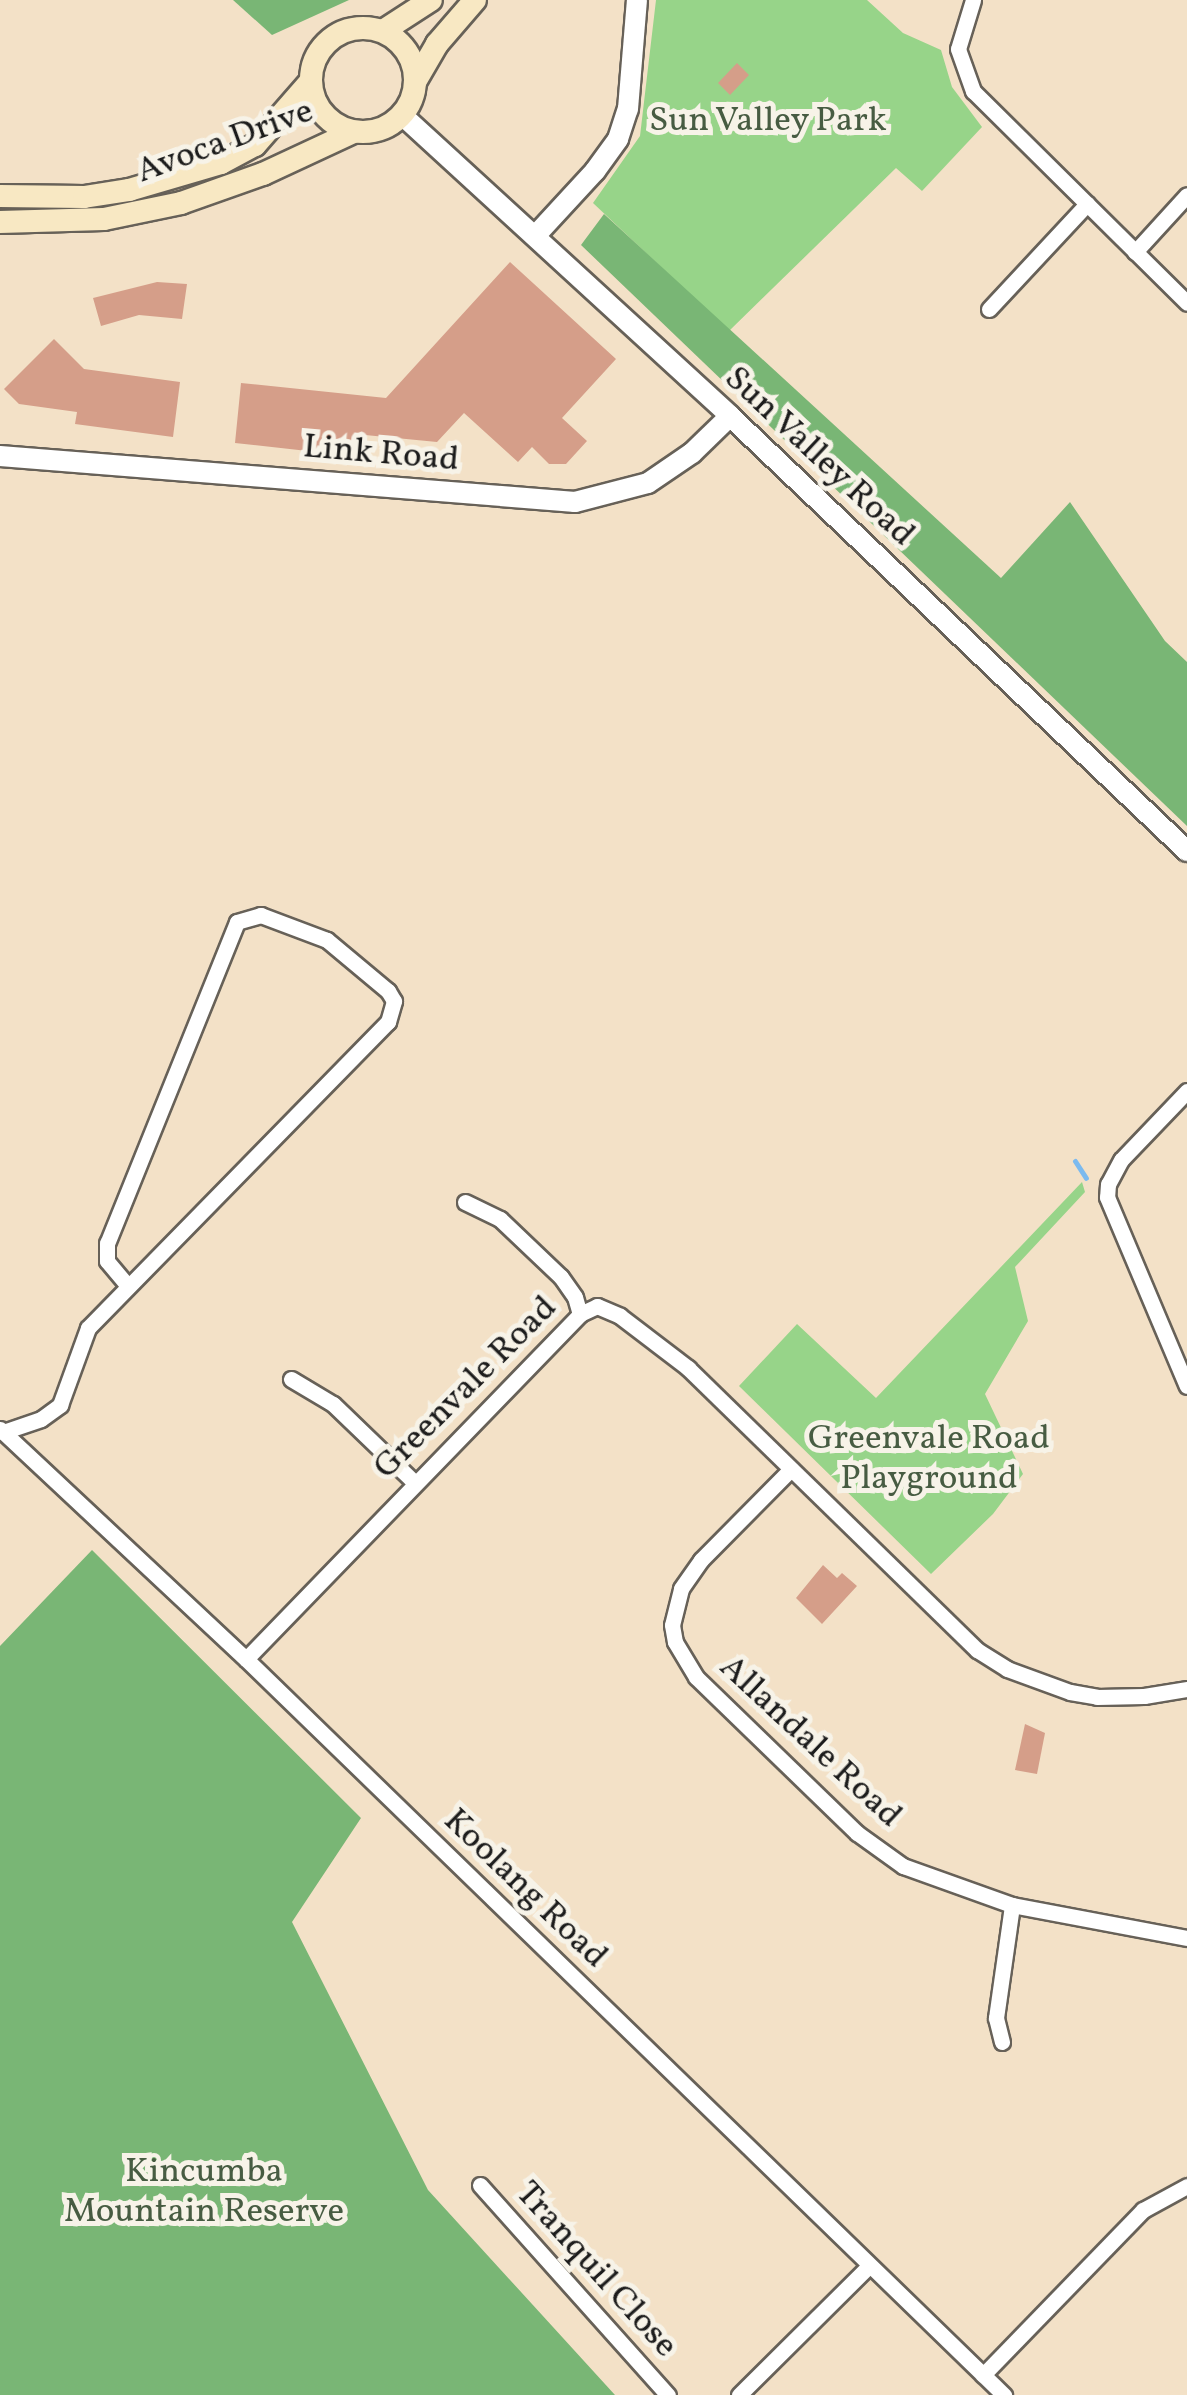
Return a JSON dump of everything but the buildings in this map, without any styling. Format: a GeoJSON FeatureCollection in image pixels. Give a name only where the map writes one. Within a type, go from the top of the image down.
{"type":"FeatureCollection","features":[{"type":"Feature","properties":{"kind":"main road"},"geometry":{"type":"LineString","coordinates":[[383,31],[431,0]]}},
{"type":"Feature","properties":{"kind":"main road"},"geometry":{"type":"LineString","coordinates":[[415,82],[408,54],[383,31],[351,28],[334,36],[312,63],[310,82],[315,103],[334,124],[353,132],[371,132],[402,115],[437,44],[476,0]]}},
{"type":"Feature","properties":{"kind":"main road","name":"Avoca Drive"},"geometry":{"type":"LineString","coordinates":[[0,196],[99,194],[221,163],[255,145],[310,82]]}},
{"type":"Feature","properties":{"kind":"main road","name":"Avoca Drive"},"geometry":{"type":"LineString","coordinates":[[0,222],[104,218],[181,204],[263,174],[353,132]]}},
{"type":"Feature","properties":{"kind":"street"},"geometry":{"type":"LineString","coordinates":[[536,235],[595,171],[624,124],[637,0]]}},
{"type":"Feature","properties":{"kind":"street"},"geometry":{"type":"LineString","coordinates":[[972,0],[958,49],[973,91],[1187,303]]}},
{"type":"Feature","properties":{"kind":"street","name":"Sun Valley Road"},"geometry":{"type":"LineString","coordinates":[[402,115],[730,416],[1187,851]]}},
{"type":"Feature","properties":{"kind":"street"},"geometry":{"type":"LineString","coordinates":[[1135,252],[1187,196]]}},
{"type":"Feature","properties":{"kind":"street"},"geometry":{"type":"LineString","coordinates":[[990,309],[1087,204]]}},
{"type":"Feature","properties":{"kind":"street","name":"Link Road"},"geometry":{"type":"LineString","coordinates":[[0,456],[576,502],[648,483],[692,454],[730,416]]}},
{"type":"Feature","properties":{"kind":"street"},"geometry":{"type":"LineString","coordinates":[[2,1430],[41,1420],[60,1404],[72,1382],[84,1334],[388,1022],[394,1001],[388,991],[326,940],[260,915],[236,922],[106,1242],[107,1261],[128,1286]]}},
{"type":"Feature","properties":{"kind":"street"},"geometry":{"type":"LineString","coordinates":[[1187,1090],[1120,1160],[1108,1184],[1107,1197],[1187,1386]]}},
{"type":"Feature","properties":{"kind":"street"},"geometry":{"type":"LineString","coordinates":[[465,1202],[500,1219],[560,1277],[576,1297],[580,1314]]}},
{"type":"Feature","properties":{"kind":"street","name":"Greenvale Road"},"geometry":{"type":"LineString","coordinates":[[246,1658],[414,1482],[590,1307],[604,1308],[688,1368],[978,1650],[1007,1669],[1044,1686],[1097,1697],[1187,1690]]}},
{"type":"Feature","properties":{"kind":"street"},"geometry":{"type":"LineString","coordinates":[[291,1379],[333,1404],[414,1482]]}},
{"type":"Feature","properties":{"kind":"street","name":"Koolang Road"},"geometry":{"type":"LineString","coordinates":[[2,1430],[246,1658],[1004,2395]]}},
{"type":"Feature","properties":{"kind":"street","name":"Allandale Road"},"geometry":{"type":"LineString","coordinates":[[791,1468],[702,1560],[681,1589],[672,1625],[684,1660],[696,1677],[877,1850],[903,1866],[1012,1905],[1187,1938]]}},
{"type":"Feature","properties":{"kind":"street"},"geometry":{"type":"LineString","coordinates":[[1002,2042],[996,2018],[1012,1905]]}},
{"type":"Feature","properties":{"kind":"street","name":"Tranquil Close"},"geometry":{"type":"LineString","coordinates":[[480,2184],[668,2395]]}},
{"type":"Feature","properties":{"kind":"street"},"geometry":{"type":"LineString","coordinates":[[983,2374],[1142,2210],[1187,2186]]}},
{"type":"Feature","properties":{"kind":"street"},"geometry":{"type":"LineString","coordinates":[[739,2395],[868,2266]]}},
{"type":"Feature","properties":{"kind":"green space"},"geometry":{"type":"Polygon","coordinates":[[[233,0],[349,0],[272,35],[233,0]]]}},
{"type":"Feature","properties":{"kind":"green space","name":"Sun Valley Park"},"geometry":{"type":"Polygon","coordinates":[[[656,0],[867,0],[903,33],[941,50],[952,87],[982,127],[922,191],[896,168],[729,331],[593,203],[640,136],[656,0]]]}},
{"type":"Feature","properties":{"kind":"green space"},"geometry":{"type":"Polygon","coordinates":[[[604,214],[1001,578],[1070,502],[1165,641],[1187,662],[1187,826],[581,245],[604,214]]]}},
{"type":"Feature","properties":{"kind":"green space","name":"Greenvale Road Playground"},"geometry":{"type":"Polygon","coordinates":[[[1082,1182],[1085,1192],[1015,1267],[1028,1321],[985,1394],[1023,1474],[993,1514],[931,1574],[739,1386],[797,1324],[876,1398],[1082,1182]]]}},
{"type":"Feature","properties":{"kind":"green space","name":"Kincumba Mountain Reserve"},"geometry":{"type":"Polygon","coordinates":[[[92,1550],[361,1818],[292,1922],[428,2190],[615,2395],[0,2395],[0,1646],[92,1550]]]}},
{"type":"Feature","properties":{"kind":"waterway"},"geometry":{"type":"LineString","coordinates":[[1075,1161],[1086,1178]]}}]}
